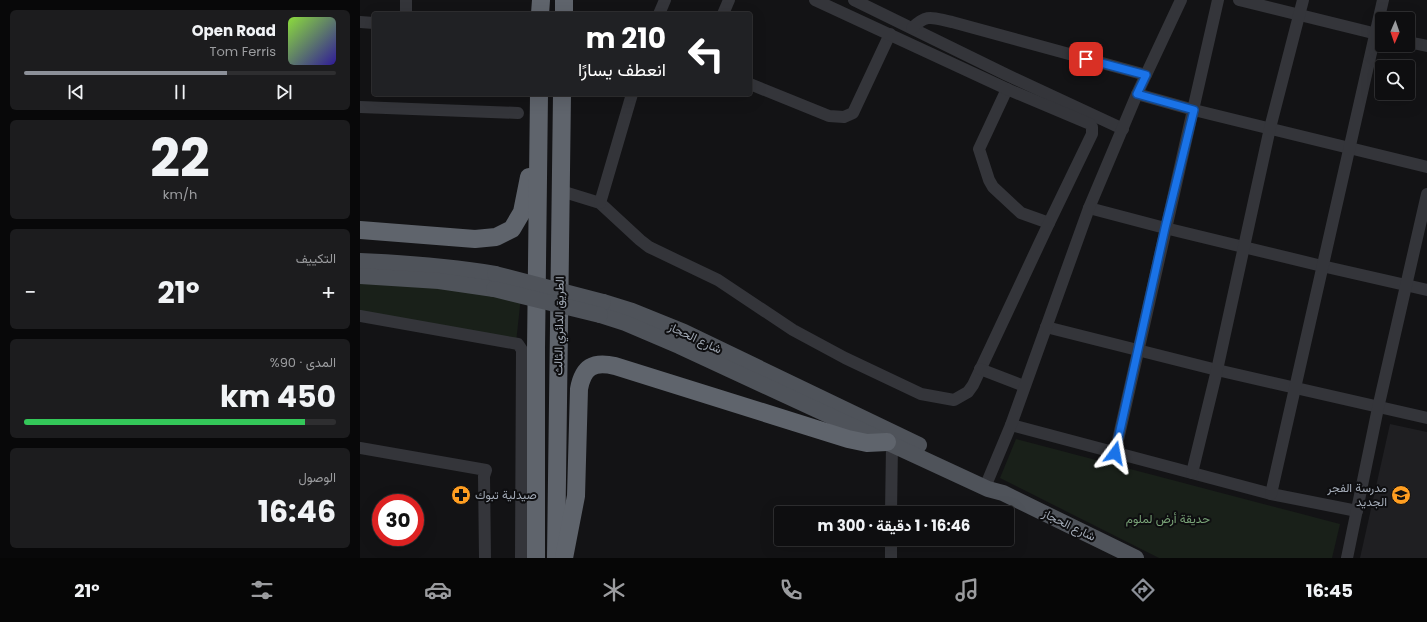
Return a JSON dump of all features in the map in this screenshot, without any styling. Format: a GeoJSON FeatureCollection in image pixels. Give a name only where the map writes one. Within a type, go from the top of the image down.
{"type":"FeatureCollection","features":[{"type":"Feature","properties":{"kind":"highway"},"geometry":{"type":"LineString","coordinates":[[540,12],[541,0]]}},
{"type":"Feature","properties":{"kind":"highway"},"geometry":{"type":"LineString","coordinates":[[564,0],[564,12]]}},
{"type":"Feature","properties":{"kind":"highway","name":"الطريق الدائري الثالث"},"geometry":{"type":"LineString","coordinates":[[536,558],[536,348],[539,96]]}},
{"type":"Feature","properties":{"kind":"highway","name":"الطريق الدائري الثالث"},"geometry":{"type":"LineString","coordinates":[[556,558],[562,96]]}},
{"type":"Feature","properties":{"kind":"highway"},"geometry":{"type":"LineString","coordinates":[[360,230],[475,239],[496,237],[512,229],[522,212],[538,133]]}},
{"type":"Feature","properties":{"kind":"highway"},"geometry":{"type":"LineString","coordinates":[[564,558],[576,496],[579,389],[581,380],[586,371],[593,366],[603,363],[615,366],[848,439],[867,443],[889,443]]}},
{"type":"Feature","properties":{"kind":"main road","name":"شارع الحجاز"},"geometry":{"type":"LineString","coordinates":[[360,261],[424,264],[466,269],[494,282],[602,308],[632,311],[684,332],[988,480],[996,484],[1003,493]]}},
{"type":"Feature","properties":{"kind":"main road","name":"شارع الحجاز"},"geometry":{"type":"LineString","coordinates":[[360,276],[439,281],[494,282]]}},
{"type":"Feature","properties":{"kind":"main road","name":"شارع الحجاز"},"geometry":{"type":"LineString","coordinates":[[602,308],[625,323],[679,346],[988,490],[1003,493],[1136,558]]}},
{"type":"Feature","properties":{"kind":"street"},"geometry":{"type":"LineString","coordinates":[[406,0],[406,12]]}},
{"type":"Feature","properties":{"kind":"street"},"geometry":{"type":"LineString","coordinates":[[660,12],[665,0]]}},
{"type":"Feature","properties":{"kind":"street"},"geometry":{"type":"LineString","coordinates":[[724,12],[729,0]]}},
{"type":"Feature","properties":{"kind":"street"},"geometry":{"type":"LineString","coordinates":[[561,191],[600,203],[640,240],[718,280],[793,330],[845,358],[921,394],[954,400],[968,392],[973,385],[1048,223],[1092,134],[1092,127],[1090,124],[1007,89],[815,0]]}},
{"type":"Feature","properties":{"kind":"street"},"geometry":{"type":"LineString","coordinates":[[854,0],[1004,74],[1122,129]]}},
{"type":"Feature","properties":{"kind":"street"},"geometry":{"type":"LineString","coordinates":[[988,480],[1011,425],[1089,208],[1137,94],[1181,0]]}},
{"type":"Feature","properties":{"kind":"street"},"geometry":{"type":"LineString","coordinates":[[1115,453],[1218,0]]}},
{"type":"Feature","properties":{"kind":"street"},"geometry":{"type":"LineString","coordinates":[[1239,0],[1375,33]]}},
{"type":"Feature","properties":{"kind":"street"},"geometry":{"type":"LineString","coordinates":[[1192,473],[1217,370],[1270,128],[1303,0]]}},
{"type":"Feature","properties":{"kind":"street"},"geometry":{"type":"LineString","coordinates":[[1382,12],[1383,0]]}},
{"type":"Feature","properties":{"kind":"street"},"geometry":{"type":"LineString","coordinates":[[912,28],[921,20],[928,17],[952,22],[1146,75]]}},
{"type":"Feature","properties":{"kind":"street"},"geometry":{"type":"LineString","coordinates":[[360,22],[372,23]]}},
{"type":"Feature","properties":{"kind":"street"},"geometry":{"type":"LineString","coordinates":[[752,85],[829,116],[844,117],[853,113],[890,34]]}},
{"type":"Feature","properties":{"kind":"street"},"geometry":{"type":"LineString","coordinates":[[1415,43],[1427,46]]}},
{"type":"Feature","properties":{"kind":"street"},"geometry":{"type":"LineString","coordinates":[[1271,494],[1322,266],[1375,50]]}},
{"type":"Feature","properties":{"kind":"street"},"geometry":{"type":"LineString","coordinates":[[1007,89],[979,149],[989,180],[993,187],[1021,213],[1048,223]]}},
{"type":"Feature","properties":{"kind":"street"},"geometry":{"type":"LineString","coordinates":[[1137,94],[1194,110],[1427,167]]}},
{"type":"Feature","properties":{"kind":"street"},"geometry":{"type":"LineString","coordinates":[[600,203],[631,96]]}},
{"type":"Feature","properties":{"kind":"street"},"geometry":{"type":"LineString","coordinates":[[360,107],[518,113]]}},
{"type":"Feature","properties":{"kind":"street"},"geometry":{"type":"LineString","coordinates":[[1347,558],[1378,408],[1427,194]]}},
{"type":"Feature","properties":{"kind":"street"},"geometry":{"type":"LineString","coordinates":[[1089,208],[1165,228],[1427,290]]}},
{"type":"Feature","properties":{"kind":"street"},"geometry":{"type":"LineString","coordinates":[[360,316],[518,344],[521,347],[521,558]]}},
{"type":"Feature","properties":{"kind":"street"},"geometry":{"type":"LineString","coordinates":[[1046,327],[1217,370],[1427,418]]}},
{"type":"Feature","properties":{"kind":"street"},"geometry":{"type":"LineString","coordinates":[[980,369],[1024,386]]}},
{"type":"Feature","properties":{"kind":"street"},"geometry":{"type":"LineString","coordinates":[[1011,425],[1271,494],[1357,511]]}},
{"type":"Feature","properties":{"kind":"street"},"geometry":{"type":"LineString","coordinates":[[889,443],[891,506]]}},
{"type":"Feature","properties":{"kind":"street"},"geometry":{"type":"LineString","coordinates":[[360,448],[486,470],[484,476],[485,558]]}},
{"type":"Feature","properties":{"kind":"street"},"geometry":{"type":"LineString","coordinates":[[891,546],[891,558]]}},
{"type":"Feature","properties":{"kind":"shaded area","name":"مدرسة الفجر الجديد"},"geometry":{"type":"Polygon","coordinates":[[[1390,424],[1427,432],[1427,558],[1360,558],[1390,424]]]}},
{"type":"Feature","properties":{"kind":"green space"},"geometry":{"type":"Polygon","coordinates":[[[360,277],[521,296],[516,343],[360,316],[360,277]]]}},
{"type":"Feature","properties":{"kind":"green space","name":"حديقة أرض لملوم"},"geometry":{"type":"Polygon","coordinates":[[[1016,439],[1340,524],[1332,558],[1159,558],[1000,478],[1016,439]]]}},
{"type":"Feature","properties":{"kind":"place","name":"صيدلية تبوك"},"geometry":{"type":"Point","coordinates":[461,495]}},
{"type":"Feature","properties":{"kind":"place","name":"مدرسة الفجر الجديد"},"geometry":{"type":"Point","coordinates":[1401,495]}},
{"type":"Feature","properties":{"kind":"route"},"geometry":{"type":"LineString","coordinates":[[1086,59],[1146,75],[1137,94],[1194,110],[1165,228],[1115,453]]}}]}
